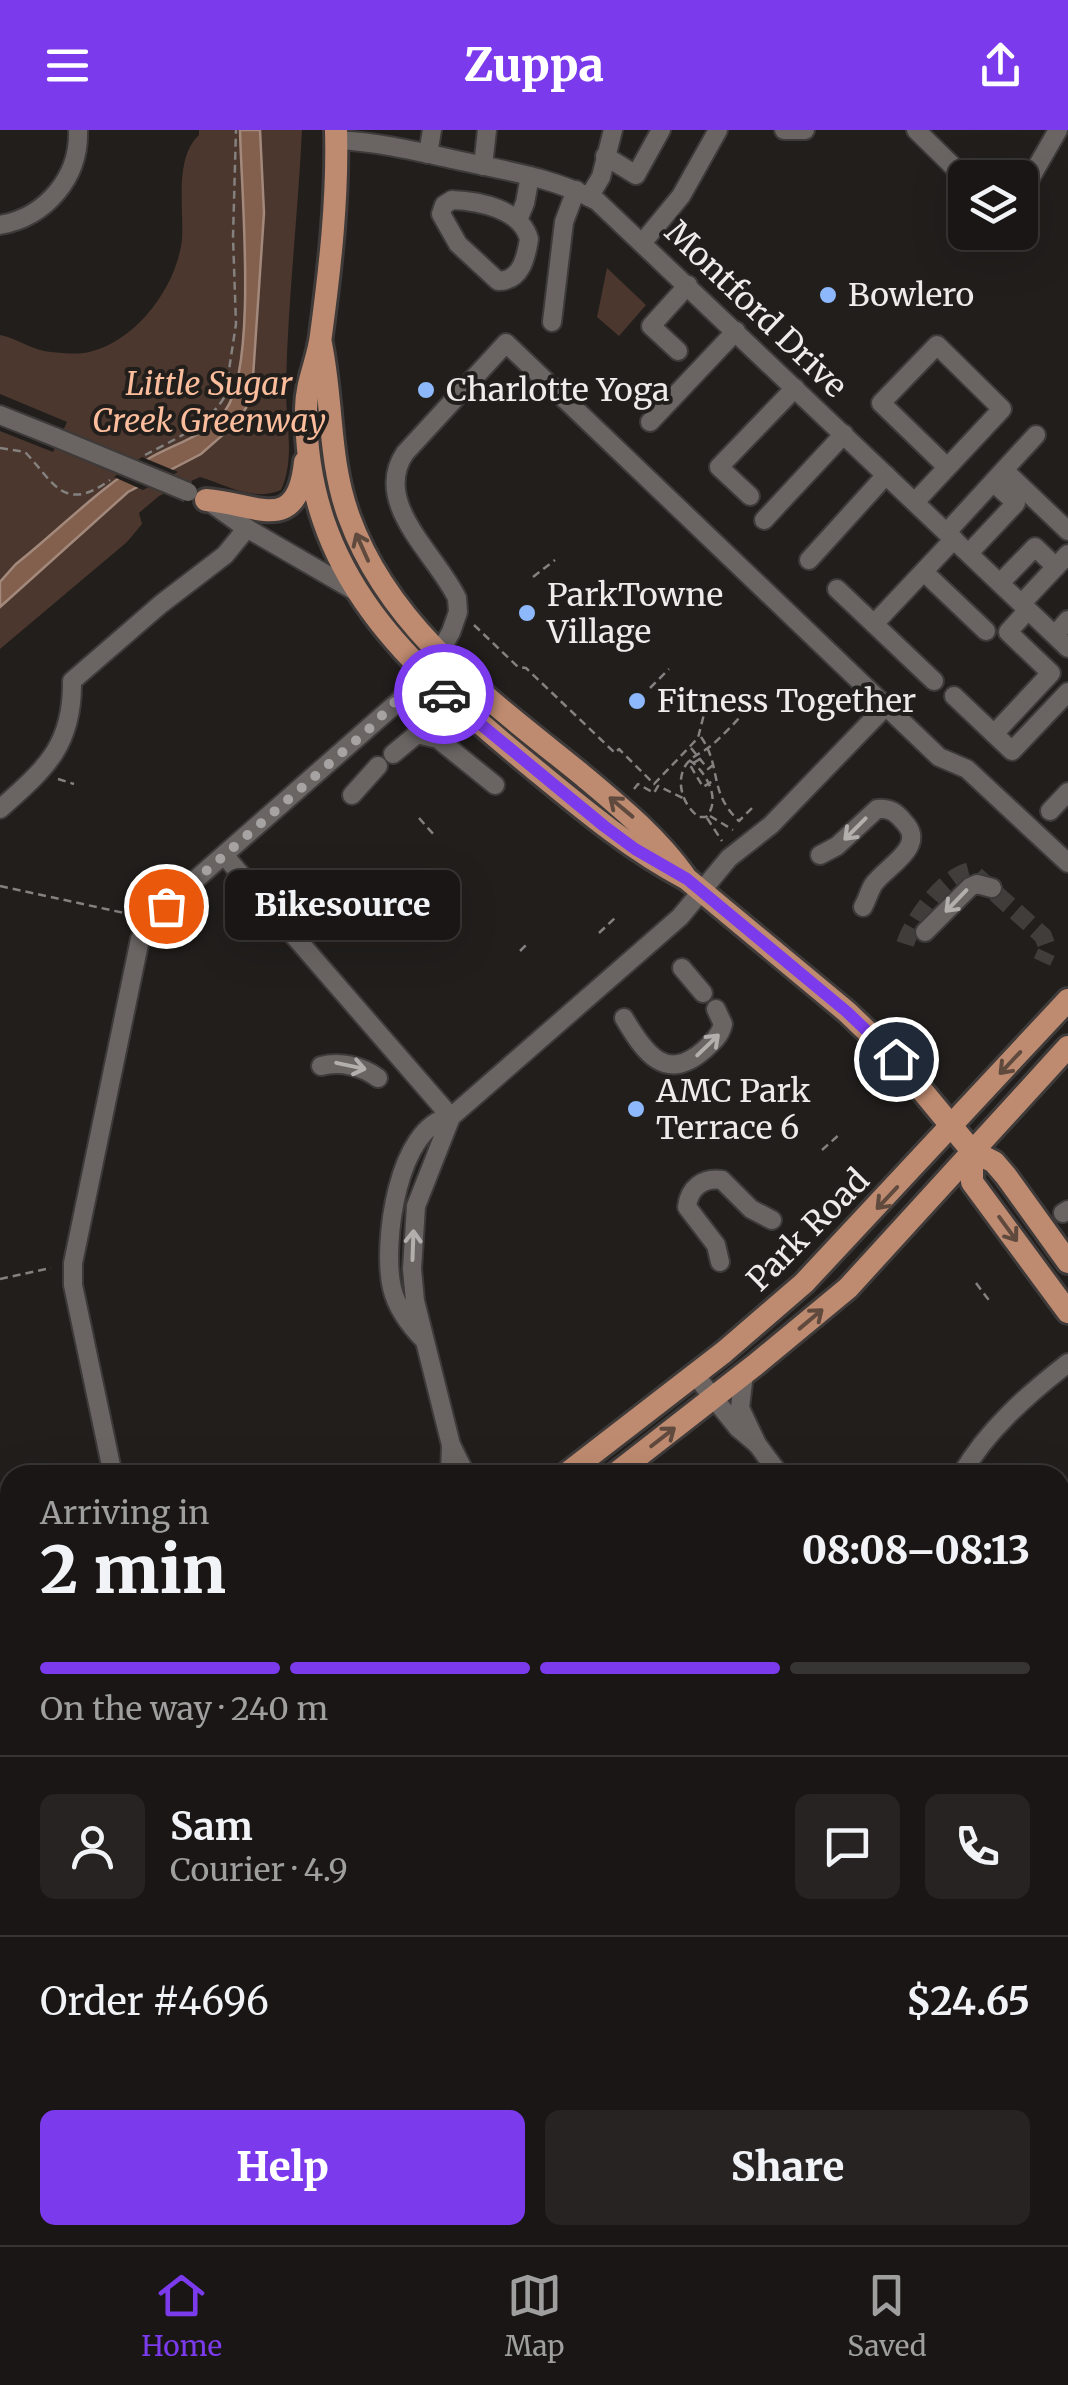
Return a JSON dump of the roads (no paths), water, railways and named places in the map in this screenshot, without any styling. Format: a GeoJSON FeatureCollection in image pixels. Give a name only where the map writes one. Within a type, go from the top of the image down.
{"type":"FeatureCollection","features":[{"type":"Feature","properties":{"kind":"main road"},"geometry":{"type":"LineString","coordinates":[[197,496],[266,512],[290,505],[302,483],[307,388],[320,340],[336,135]]}},
{"type":"Feature","properties":{"kind":"main road"},"geometry":{"type":"LineString","coordinates":[[320,340],[335,470],[350,520],[386,592],[414,629],[439,653],[650,832],[695,885]]}},
{"type":"Feature","properties":{"kind":"main road"},"geometry":{"type":"LineString","coordinates":[[306,439],[323,520],[360,595],[388,637],[422,674],[604,826],[695,885],[872,1035],[972,1152],[994,1162],[1068,1262]]}},
{"type":"Feature","properties":{"kind":"main road","name":"Park Road"},"geometry":{"type":"LineString","coordinates":[[578,1465],[695,1375],[804,1283],[1068,1000]]}},
{"type":"Feature","properties":{"kind":"main road","name":"Park Road"},"geometry":{"type":"LineString","coordinates":[[627,1465],[848,1288],[1068,1047]]}},
{"type":"Feature","properties":{"kind":"main road"},"geometry":{"type":"LineString","coordinates":[[972,1152],[972,1182],[1068,1312]]}},
{"type":"Feature","properties":{"kind":"street"},"geometry":{"type":"LineString","coordinates":[[0,225],[35,212],[57,193],[74,162],[78,130]]}},
{"type":"Feature","properties":{"kind":"street"},"geometry":{"type":"LineString","coordinates":[[428,154],[432,130]]}},
{"type":"Feature","properties":{"kind":"street"},"geometry":{"type":"LineString","coordinates":[[483,166],[487,130]]}},
{"type":"Feature","properties":{"kind":"street"},"geometry":{"type":"LineString","coordinates":[[552,322],[564,222],[582,194],[601,176],[613,130]]}},
{"type":"Feature","properties":{"kind":"street"},"geometry":{"type":"LineString","coordinates":[[605,156],[636,175],[661,130]]}},
{"type":"Feature","properties":{"kind":"street"},"geometry":{"type":"LineString","coordinates":[[643,242],[681,196],[718,130]]}},
{"type":"Feature","properties":{"kind":"street"},"geometry":{"type":"LineString","coordinates":[[784,130],[805,130]]}},
{"type":"Feature","properties":{"kind":"street"},"geometry":{"type":"LineString","coordinates":[[916,130],[948,161]]}},
{"type":"Feature","properties":{"kind":"street"},"geometry":{"type":"LineString","coordinates":[[1038,165],[1058,130]]}},
{"type":"Feature","properties":{"kind":"street","name":"Montford Drive"},"geometry":{"type":"LineString","coordinates":[[336,135],[530,176],[582,194],[643,242],[1064,646]]}},
{"type":"Feature","properties":{"kind":"street"},"geometry":{"type":"LineString","coordinates":[[518,220],[530,176]]}},
{"type":"Feature","properties":{"kind":"street"},"geometry":{"type":"LineString","coordinates":[[458,200],[497,209],[518,220],[528,233],[527,250],[517,274],[501,281],[458,244],[441,214],[448,202],[458,200]]}},
{"type":"Feature","properties":{"kind":"street"},"geometry":{"type":"LineString","coordinates":[[678,350],[651,326],[688,286]]}},
{"type":"Feature","properties":{"kind":"street"},"geometry":{"type":"LineString","coordinates":[[650,422],[736,331]]}},
{"type":"Feature","properties":{"kind":"street"},"geometry":{"type":"LineString","coordinates":[[112,1465],[74,1285],[74,1250],[140,939],[153,916],[387,712],[422,674],[452,632],[458,605],[395,493],[395,471],[409,449],[506,343],[939,757],[967,769],[1068,864]]}},
{"type":"Feature","properties":{"kind":"street"},"geometry":{"type":"LineString","coordinates":[[915,502],[1002,409],[937,345],[882,403],[948,466]]}},
{"type":"Feature","properties":{"kind":"street"},"geometry":{"type":"LineString","coordinates":[[750,496],[719,466],[795,388]]}},
{"type":"Feature","properties":{"kind":"street"},"geometry":{"type":"LineString","coordinates":[[0,415],[197,496],[360,595]]}},
{"type":"Feature","properties":{"kind":"street"},"geometry":{"type":"LineString","coordinates":[[764,520],[844,434]]}},
{"type":"Feature","properties":{"kind":"street"},"geometry":{"type":"LineString","coordinates":[[874,624],[924,572],[998,476],[1036,435]]}},
{"type":"Feature","properties":{"kind":"street"},"geometry":{"type":"LineString","coordinates":[[809,560],[886,474]]}},
{"type":"Feature","properties":{"kind":"street"},"geometry":{"type":"LineString","coordinates":[[998,476],[1068,531]]}},
{"type":"Feature","properties":{"kind":"street"},"geometry":{"type":"LineString","coordinates":[[969,553],[1016,503],[998,476]]}},
{"type":"Feature","properties":{"kind":"street"},"geometry":{"type":"LineString","coordinates":[[0,809],[55,756],[66,733],[72,681],[161,604],[226,555],[246,528]]}},
{"type":"Feature","properties":{"kind":"street"},"geometry":{"type":"LineString","coordinates":[[1000,583],[1035,547],[1062,561],[1008,632],[1051,673]]}},
{"type":"Feature","properties":{"kind":"street"},"geometry":{"type":"LineString","coordinates":[[924,572],[986,631]]}},
{"type":"Feature","properties":{"kind":"street"},"geometry":{"type":"LineString","coordinates":[[837,589],[934,681]]}},
{"type":"Feature","properties":{"kind":"street"},"geometry":{"type":"LineString","coordinates":[[994,734],[1051,673],[1064,646],[1068,620]]}},
{"type":"Feature","properties":{"kind":"street"},"geometry":{"type":"LineString","coordinates":[[954,696],[1012,750],[1068,692]]}},
{"type":"Feature","properties":{"kind":"street"},"geometry":{"type":"LineString","coordinates":[[461,1465],[451,1445],[414,1293],[414,1224],[419,1194],[452,1116],[680,917],[695,885],[771,826],[886,706]]}},
{"type":"Feature","properties":{"kind":"street"},"geometry":{"type":"LineString","coordinates":[[352,795],[417,734],[431,735],[495,785]]}},
{"type":"Feature","properties":{"kind":"street"},"geometry":{"type":"LineString","coordinates":[[1050,811],[1068,792]]}},
{"type":"Feature","properties":{"kind":"street"},"geometry":{"type":"LineString","coordinates":[[820,855],[837,846],[877,809],[892,810],[909,826],[910,847],[874,885],[863,907]]}},
{"type":"Feature","properties":{"kind":"street"},"geometry":{"type":"LineString","coordinates":[[224,856],[452,1116]]}},
{"type":"Feature","properties":{"kind":"street"},"geometry":{"type":"LineString","coordinates":[[926,932],[970,886],[992,888]]}},
{"type":"Feature","properties":{"kind":"street"},"geometry":{"type":"LineString","coordinates":[[682,968],[703,993]]}},
{"type":"Feature","properties":{"kind":"street"},"geometry":{"type":"LineString","coordinates":[[624,1018],[656,1058],[667,1065],[680,1066],[718,1037],[722,1024],[716,1009]]}},
{"type":"Feature","properties":{"kind":"street"},"geometry":{"type":"LineString","coordinates":[[321,1066],[334,1062],[367,1070],[378,1078]]}},
{"type":"Feature","properties":{"kind":"street"},"geometry":{"type":"LineString","coordinates":[[720,1262],[716,1245],[686,1207],[696,1186],[708,1180],[722,1180],[751,1209],[772,1220]]}},
{"type":"Feature","properties":{"kind":"street"},"geometry":{"type":"LineString","coordinates":[[967,1465],[1012,1409],[1068,1362]]}},
{"type":"Feature","properties":{"kind":"street"},"geometry":{"type":"LineString","coordinates":[[744,1374],[740,1408],[757,1444],[773,1465]]}},
{"type":"Feature","properties":{"kind":"street"},"geometry":{"type":"LineString","coordinates":[[695,1375],[738,1428],[757,1444]]}},
{"type":"Feature","properties":{"kind":"street"},"geometry":{"type":"LineString","coordinates":[[450,1465],[451,1445]]}},
{"type":"Feature","properties":{"kind":"tunnel"},"geometry":{"type":"LineString","coordinates":[[905,944],[931,900],[951,881],[971,871],[1043,936],[1048,949],[1042,962]]}},
{"type":"Feature","properties":{"kind":"place","name":"Bowlero"},"geometry":{"type":"Point","coordinates":[828,295]}},
{"type":"Feature","properties":{"kind":"place","name":"Charlotte Yoga"},"geometry":{"type":"Point","coordinates":[426,390]}},
{"type":"Feature","properties":{"kind":"place","name":"ParkTowne Village"},"geometry":{"type":"Point","coordinates":[527,613]}},
{"type":"Feature","properties":{"kind":"place","name":"Fitness Together"},"geometry":{"type":"Point","coordinates":[637,701]}},
{"type":"Feature","properties":{"kind":"place","name":"Bikesource"},"geometry":{"type":"Point","coordinates":[166,906]}},
{"type":"Feature","properties":{"kind":"place","name":"AMC Park Terrace 6"},"geometry":{"type":"Point","coordinates":[636,1109]}},
{"type":"Feature","properties":{"kind":"park label","name":"Little Sugar Creek Greenway"},"geometry":{"type":"Point","coordinates":[209,402]}}]}
